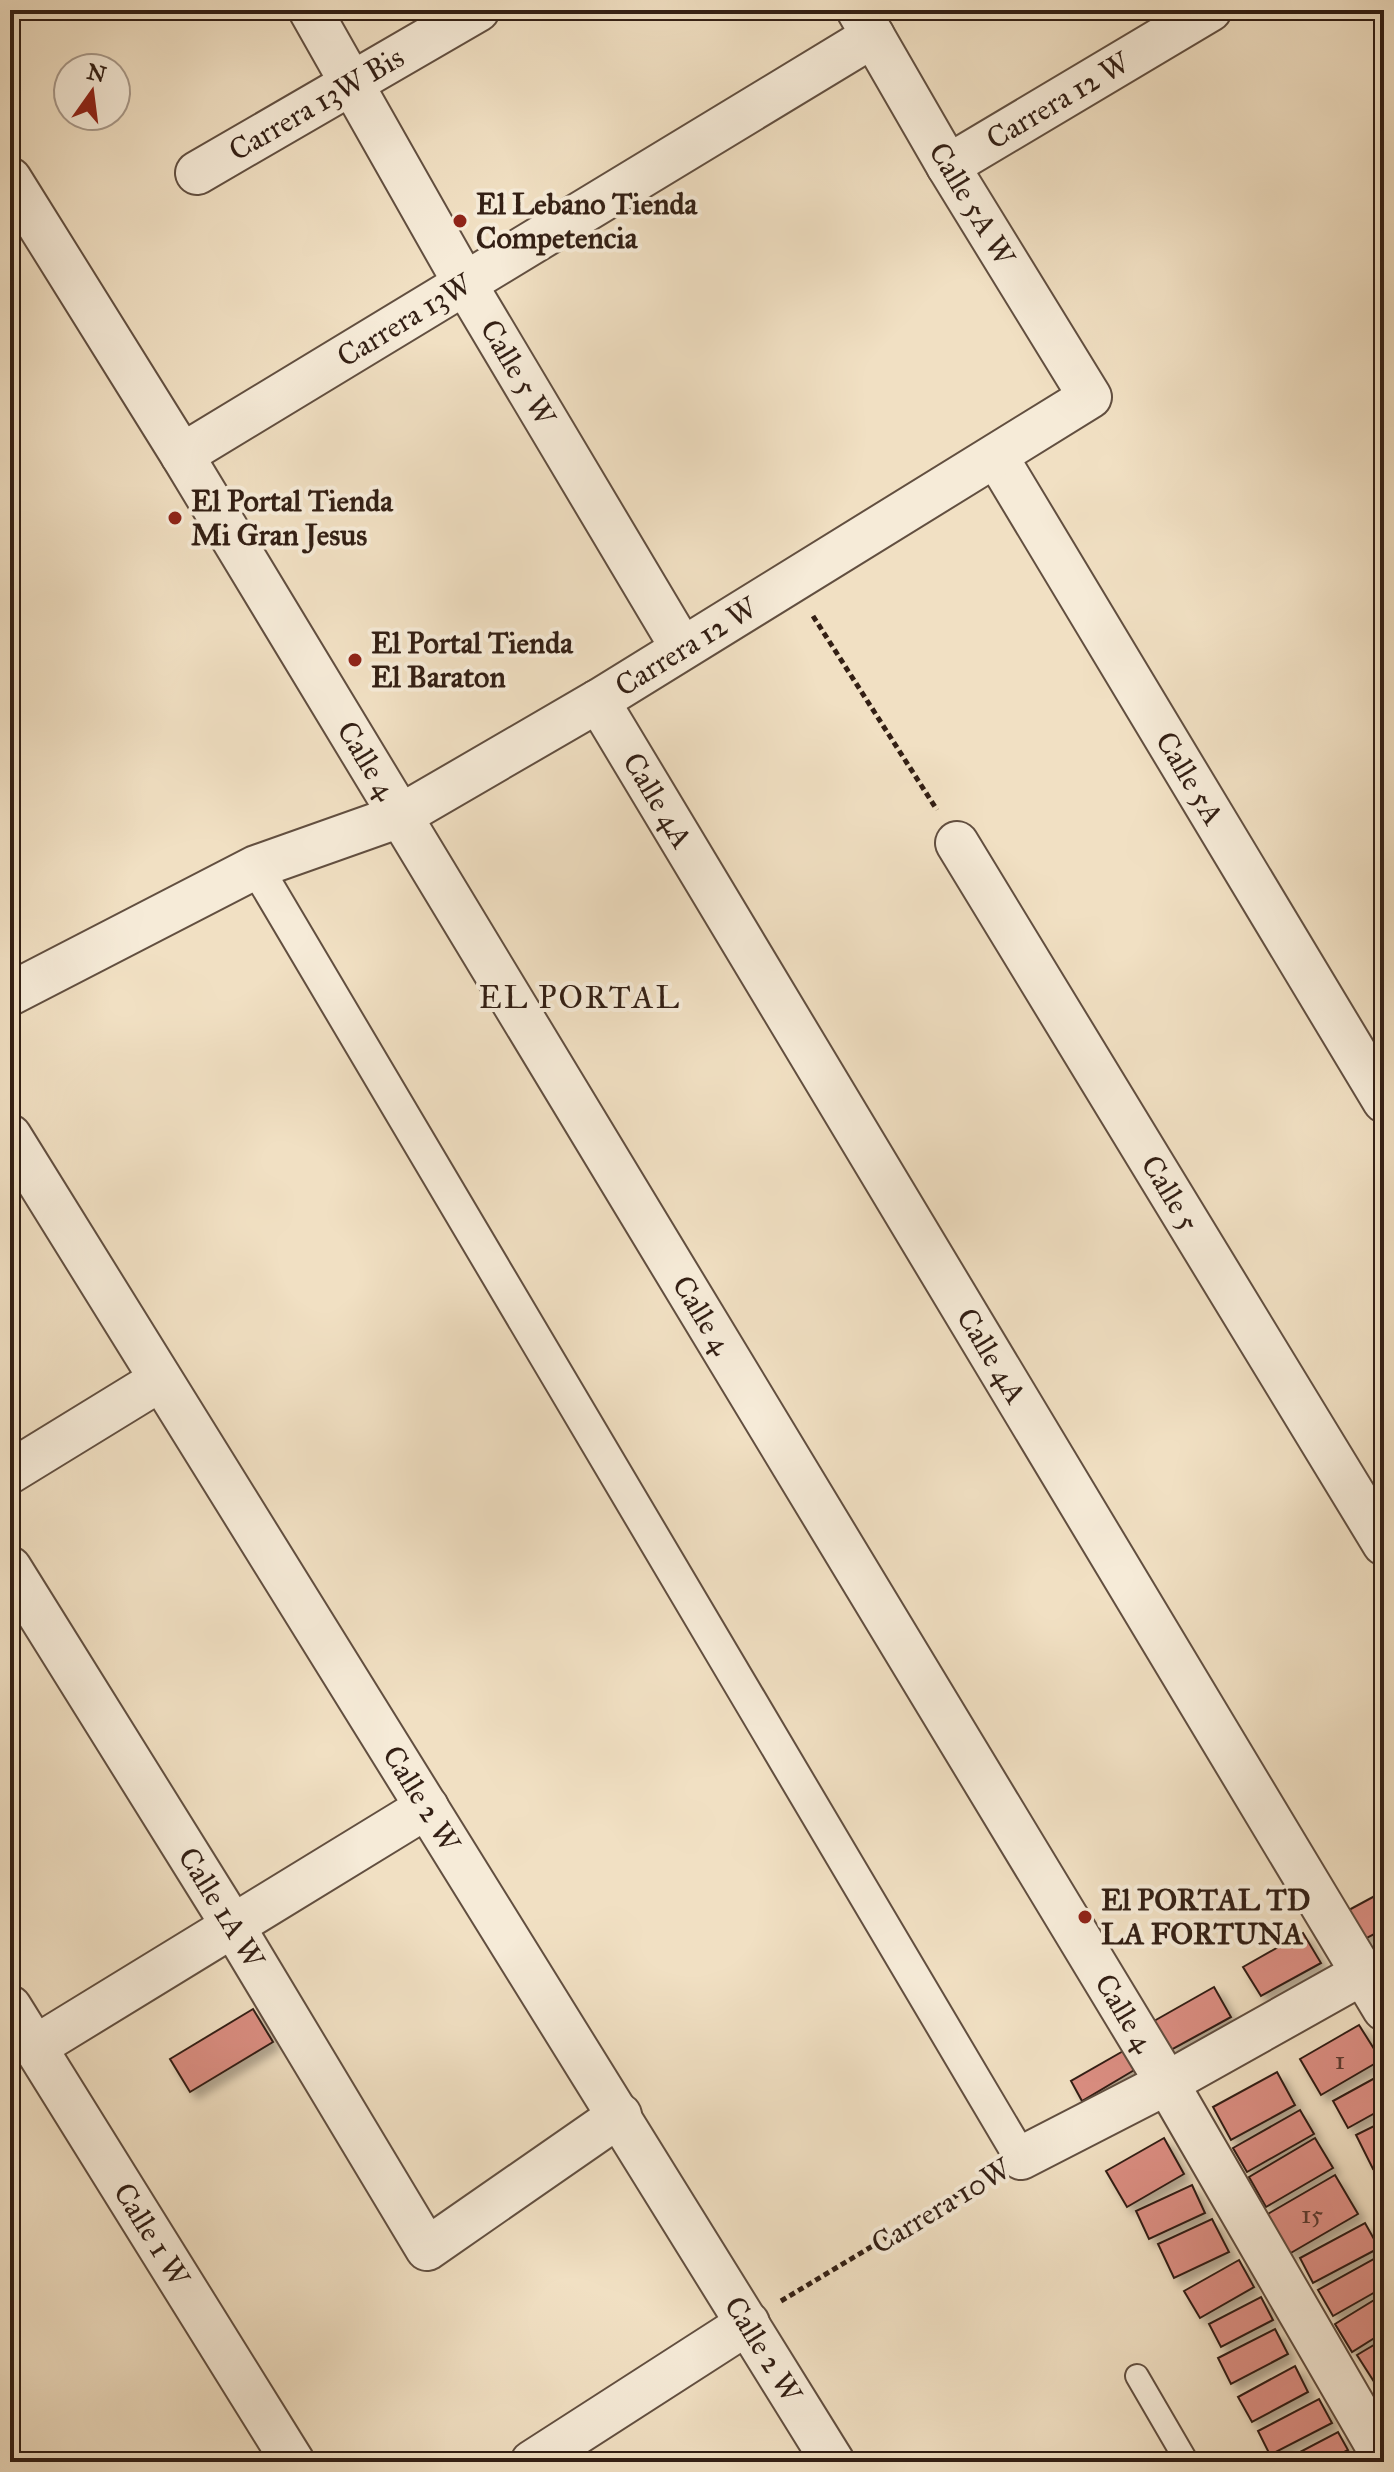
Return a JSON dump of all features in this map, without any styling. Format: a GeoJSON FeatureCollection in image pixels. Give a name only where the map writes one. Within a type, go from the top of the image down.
{"type":"FeatureCollection","features":[{"type":"Feature","properties":{"kind":"street","name":"Calle 5 W"},"geometry":{"type":"LineString","coordinates":[[310,10],[464,282],[682,648]]}},
{"type":"Feature","properties":{"kind":"street","name":"Carrera 13W Bis"},"geometry":{"type":"LineString","coordinates":[[197,173],[478,10]]}},
{"type":"Feature","properties":{"kind":"street","name":"Carrera 12 W"},"geometry":{"type":"LineString","coordinates":[[948,166],[1210,10]]}},
{"type":"Feature","properties":{"kind":"street","name":"Calle 5A W"},"geometry":{"type":"LineString","coordinates":[[865,23],[948,166],[1090,397]]}},
{"type":"Feature","properties":{"kind":"street","name":"Carrera 13W"},"geometry":{"type":"LineString","coordinates":[[182,455],[464,282],[865,23]]}},
{"type":"Feature","properties":{"kind":"street","name":"Calle 4"},"geometry":{"type":"LineString","coordinates":[[10,179],[182,455],[1167,2083],[1384,2458]]}},
{"type":"Feature","properties":{"kind":"street","name":"Carrera 12 W"},"geometry":{"type":"LineString","coordinates":[[10,994],[256,867],[400,816],[598,701],[1090,397]]}},
{"type":"Feature","properties":{"kind":"street","name":"Calle 5A"},"geometry":{"type":"LineString","coordinates":[[996,456],[1384,1101]]}},
{"type":"Feature","properties":{"kind":"street","name":"Calle 4A"},"geometry":{"type":"LineString","coordinates":[[598,701],[1384,2009]]}},
{"type":"Feature","properties":{"kind":"street","name":"Calle 5"},"geometry":{"type":"LineString","coordinates":[[957,843],[1384,1544]]}},
{"type":"Feature","properties":{"kind":"street"},"geometry":{"type":"LineString","coordinates":[[256,867],[1021,2158]]}},
{"type":"Feature","properties":{"kind":"street","name":"Calle 2 W"},"geometry":{"type":"LineString","coordinates":[[10,1136],[833,2462]]}},
{"type":"Feature","properties":{"kind":"street"},"geometry":{"type":"LineString","coordinates":[[10,1472],[160,1380]]}},
{"type":"Feature","properties":{"kind":"street","name":"Calle 1A W"},"geometry":{"type":"LineString","coordinates":[[10,1568],[233,1926],[427,2249],[620,2115]]}},
{"type":"Feature","properties":{"kind":"street"},"geometry":{"type":"LineString","coordinates":[[35,2047],[427,1807]]}},
{"type":"Feature","properties":{"kind":"street","name":"Carrera 10W"},"geometry":{"type":"LineString","coordinates":[[1021,2158],[1167,2083],[1363,1973]]}},
{"type":"Feature","properties":{"kind":"street","name":"Calle 1 W"},"geometry":{"type":"LineString","coordinates":[[10,2007],[293,2462]]}},
{"type":"Feature","properties":{"kind":"street"},"geometry":{"type":"LineString","coordinates":[[532,2462],[748,2323]]}},
{"type":"Feature","properties":{"kind":"lane"},"geometry":{"type":"LineString","coordinates":[[1137,2376],[1187,2462]]}},
{"type":"Feature","properties":{"kind":"path"},"geometry":{"type":"LineString","coordinates":[[791,581],[957,843]]}},
{"type":"Feature","properties":{"kind":"path","name":"Carrera 10W"},"geometry":{"type":"LineString","coordinates":[[748,2323],[1021,2158]]}},
{"type":"Feature","properties":{"kind":"building"},"geometry":{"type":"Polygon","coordinates":[[[1384,1891],[1384,1929],[1363,1940],[1347,1911],[1384,1891]]]}},
{"type":"Feature","properties":{"kind":"building"},"geometry":{"type":"Polygon","coordinates":[[[1303,1933],[1321,1963],[1261,1996],[1243,1967],[1303,1933]]]}},
{"type":"Feature","properties":{"kind":"building"},"geometry":{"type":"Polygon","coordinates":[[[1214,1987],[1231,2017],[1171,2050],[1154,2021],[1214,1987]]]}},
{"type":"Feature","properties":{"kind":"building"},"geometry":{"type":"Polygon","coordinates":[[[253,2009],[273,2042],[190,2092],[170,2059],[253,2009]]]}},
{"type":"Feature","properties":{"kind":"building"},"geometry":{"type":"Polygon","coordinates":[[[1359,2025],[1381,2060],[1321,2095],[1300,2059],[1359,2025]]]}},
{"type":"Feature","properties":{"kind":"building"},"geometry":{"type":"Polygon","coordinates":[[[1125,2050],[1136,2069],[1082,2101],[1071,2081],[1125,2050]]]}},
{"type":"Feature","properties":{"kind":"building"},"geometry":{"type":"Polygon","coordinates":[[[1277,2072],[1295,2105],[1231,2140],[1213,2107],[1277,2072]]]}},
{"type":"Feature","properties":{"kind":"building"},"geometry":{"type":"Polygon","coordinates":[[[1384,2073],[1384,2108],[1348,2128],[1333,2101],[1384,2073]]]}},
{"type":"Feature","properties":{"kind":"building"},"geometry":{"type":"Polygon","coordinates":[[[1300,2110],[1314,2134],[1247,2172],[1233,2148],[1300,2110]]]}},
{"type":"Feature","properties":{"kind":"building"},"geometry":{"type":"Polygon","coordinates":[[[1384,2121],[1384,2163],[1373,2169],[1356,2135],[1384,2121]]]}},
{"type":"Feature","properties":{"kind":"building"},"geometry":{"type":"Polygon","coordinates":[[[1164,2138],[1184,2174],[1127,2207],[1106,2171],[1164,2138]]]}},
{"type":"Feature","properties":{"kind":"building"},"geometry":{"type":"Polygon","coordinates":[[[1315,2138],[1333,2168],[1266,2207],[1249,2177],[1315,2138]]]}},
{"type":"Feature","properties":{"kind":"building"},"geometry":{"type":"Polygon","coordinates":[[[1335,2175],[1358,2214],[1289,2254],[1266,2215],[1335,2175]]]}},
{"type":"Feature","properties":{"kind":"building"},"geometry":{"type":"Polygon","coordinates":[[[1192,2185],[1205,2213],[1149,2239],[1136,2211],[1192,2185]]]}},
{"type":"Feature","properties":{"kind":"building"},"geometry":{"type":"Polygon","coordinates":[[[1212,2219],[1229,2252],[1174,2278],[1158,2244],[1212,2219]]]}},
{"type":"Feature","properties":{"kind":"building"},"geometry":{"type":"Polygon","coordinates":[[[1365,2223],[1379,2248],[1313,2283],[1300,2258],[1365,2223]]]}},
{"type":"Feature","properties":{"kind":"building"},"geometry":{"type":"Polygon","coordinates":[[[1383,2254],[1384,2287],[1333,2316],[1318,2290],[1383,2254]]]}},
{"type":"Feature","properties":{"kind":"building"},"geometry":{"type":"Polygon","coordinates":[[[1239,2260],[1254,2287],[1200,2318],[1184,2291],[1239,2260]]]}},
{"type":"Feature","properties":{"kind":"building"},"geometry":{"type":"Polygon","coordinates":[[[1384,2294],[1384,2332],[1352,2352],[1335,2324],[1384,2294]]]}},
{"type":"Feature","properties":{"kind":"building"},"geometry":{"type":"Polygon","coordinates":[[[1261,2297],[1273,2320],[1221,2347],[1209,2324],[1261,2297]]]}},
{"type":"Feature","properties":{"kind":"building"},"geometry":{"type":"Polygon","coordinates":[[[1275,2329],[1288,2354],[1231,2384],[1218,2358],[1275,2329]]]}},
{"type":"Feature","properties":{"kind":"building"},"geometry":{"type":"Polygon","coordinates":[[[1384,2339],[1384,2385],[1378,2388],[1357,2355],[1384,2339]]]}},
{"type":"Feature","properties":{"kind":"building"},"geometry":{"type":"Polygon","coordinates":[[[1295,2366],[1308,2392],[1252,2422],[1238,2397],[1295,2366]]]}},
{"type":"Feature","properties":{"kind":"building"},"geometry":{"type":"Polygon","coordinates":[[[1319,2399],[1332,2423],[1270,2455],[1258,2431],[1319,2399]]]}},
{"type":"Feature","properties":{"kind":"building"},"geometry":{"type":"Polygon","coordinates":[[[1338,2432],[1348,2450],[1326,2462],[1281,2462],[1338,2432]]]}},
{"type":"Feature","properties":{"kind":"place","name":"El Lebano Tienda Competencia"},"geometry":{"type":"Point","coordinates":[460,221]}},
{"type":"Feature","properties":{"kind":"place","name":"El Portal Tienda Mi Gran Jesus"},"geometry":{"type":"Point","coordinates":[175,518]}},
{"type":"Feature","properties":{"kind":"place","name":"El Portal Tienda El Baraton"},"geometry":{"type":"Point","coordinates":[355,660]}},
{"type":"Feature","properties":{"kind":"place","name":"El PORTAL TD LA FORTUNA"},"geometry":{"type":"Point","coordinates":[1085,1917]}},
{"type":"Feature","properties":{"kind":"district","name":"EL PORTAL"},"geometry":{"type":"Point","coordinates":[580,997]}}]}
